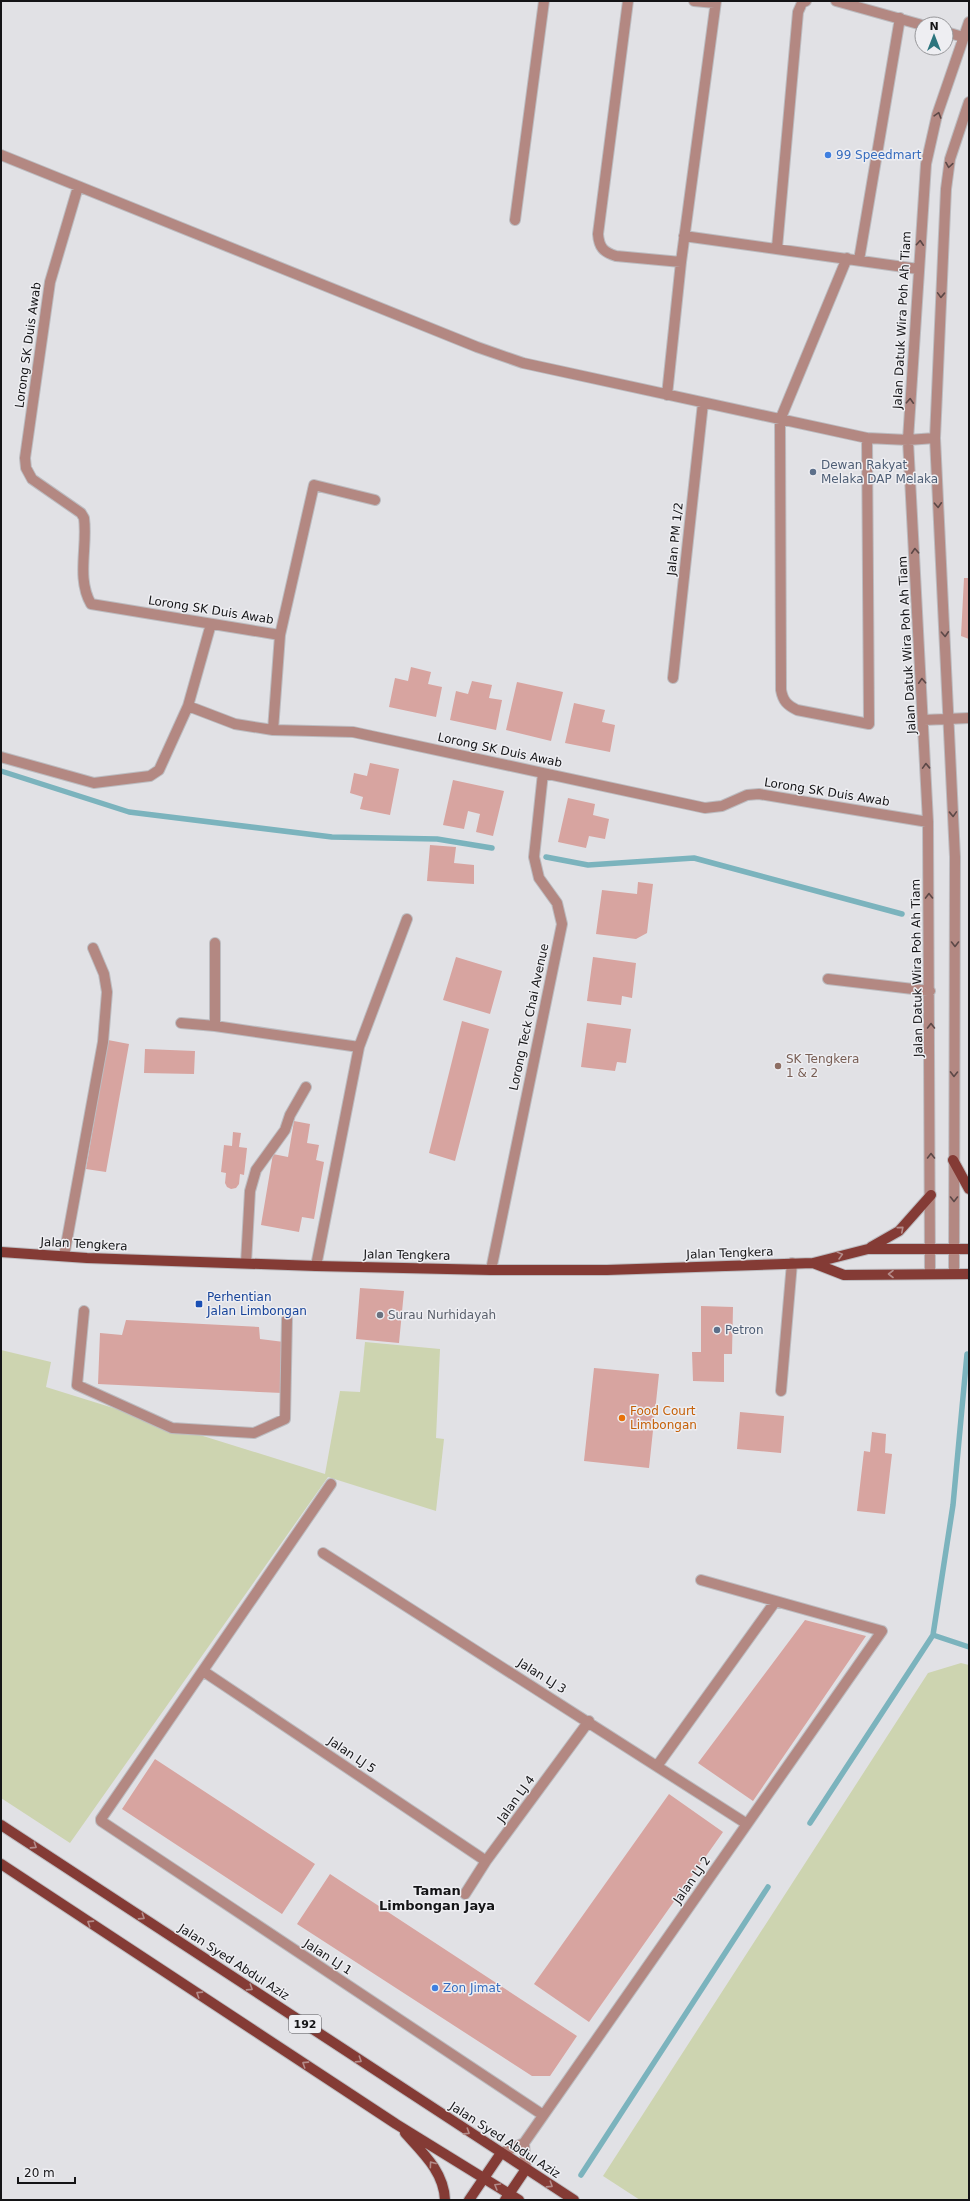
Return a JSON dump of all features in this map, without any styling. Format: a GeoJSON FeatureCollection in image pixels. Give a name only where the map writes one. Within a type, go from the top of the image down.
{"type":"FeatureCollection","features":[{"type":"Feature","properties":{"kind":"main road"},"geometry":{"type":"LineString","coordinates":[[953,1160],[969,1188]]}},
{"type":"Feature","properties":{"kind":"main road"},"geometry":{"type":"LineString","coordinates":[[868,1249],[886,1241],[899,1231],[931,1195]]}},
{"type":"Feature","properties":{"kind":"main road","name":"Jalan Tengkera"},"geometry":{"type":"LineString","coordinates":[[1,1252],[316,1266],[491,1270],[622,1269],[813,1263],[868,1249],[969,1249]]}},
{"type":"Feature","properties":{"kind":"main road","name":"Jalan Tengkera"},"geometry":{"type":"LineString","coordinates":[[813,1263],[844,1275],[969,1274]]}},
{"type":"Feature","properties":{"kind":"main road","name":"Jalan Syed Abdul Aziz"},"geometry":{"type":"LineString","coordinates":[[1,1825],[574,2200]]}},
{"type":"Feature","properties":{"kind":"main road","name":"192"},"geometry":{"type":"LineString","coordinates":[[1,1864],[396,2124],[484,2178],[508,2197],[519,2200]]}},
{"type":"Feature","properties":{"kind":"main road"},"geometry":{"type":"LineString","coordinates":[[396,2124],[424,2153],[441,2178],[445,2200]]}},
{"type":"Feature","properties":{"kind":"main road"},"geometry":{"type":"LineString","coordinates":[[469,2200],[501,2153]]}},
{"type":"Feature","properties":{"kind":"main road"},"geometry":{"type":"LineString","coordinates":[[508,2197],[526,2169]]}},
{"type":"Feature","properties":{"kind":"street"},"geometry":{"type":"LineString","coordinates":[[515,220],[544,1]]}},
{"type":"Feature","properties":{"kind":"street"},"geometry":{"type":"LineString","coordinates":[[628,1],[598,234],[599,244],[606,253],[616,256],[681,262]]}},
{"type":"Feature","properties":{"kind":"street"},"geometry":{"type":"LineString","coordinates":[[667,395],[684,236],[716,2],[694,1]]}},
{"type":"Feature","properties":{"kind":"street"},"geometry":{"type":"LineString","coordinates":[[777,248],[798,12],[802,3],[806,1]]}},
{"type":"Feature","properties":{"kind":"street"},"geometry":{"type":"LineString","coordinates":[[836,1],[914,22]]}},
{"type":"Feature","properties":{"kind":"street"},"geometry":{"type":"LineString","coordinates":[[860,260],[900,18]]}},
{"type":"Feature","properties":{"kind":"street","name":"Jalan Datuk Wira Poh Ah Tiam"},"geometry":{"type":"LineString","coordinates":[[930,1274],[931,1195],[928,822],[924,720],[908,440],[923,189],[929,146],[969,22]]}},
{"type":"Feature","properties":{"kind":"street"},"geometry":{"type":"LineString","coordinates":[[954,34],[963,37]]}},
{"type":"Feature","properties":{"kind":"street"},"geometry":{"type":"LineString","coordinates":[[954,1274],[953,1160],[955,857],[934,438],[946,189],[950,159],[969,102]]}},
{"type":"Feature","properties":{"kind":"street"},"geometry":{"type":"LineString","coordinates":[[1,155],[477,347],[523,362],[703,403],[867,438],[908,440],[934,438]]}},
{"type":"Feature","properties":{"kind":"street","name":"Lorong SK Duis Awab"},"geometry":{"type":"LineString","coordinates":[[78,187],[50,282],[24,458],[26,468],[32,479],[81,513],[84,518],[83,583],[85,594],[91,604],[280,635],[273,730],[353,732],[705,808],[722,806],[747,795],[759,794],[928,822]]}},
{"type":"Feature","properties":{"kind":"street"},"geometry":{"type":"LineString","coordinates":[[684,236],[918,269]]}},
{"type":"Feature","properties":{"kind":"street"},"geometry":{"type":"LineString","coordinates":[[848,258],[780,420],[781,682],[783,699],[789,706],[797,710],[869,724],[867,438]]}},
{"type":"Feature","properties":{"kind":"street","name":"Jalan PM 1/2"},"geometry":{"type":"LineString","coordinates":[[673,678],[703,403]]}},
{"type":"Feature","properties":{"kind":"street"},"geometry":{"type":"LineString","coordinates":[[280,635],[314,485],[375,500]]}},
{"type":"Feature","properties":{"kind":"street"},"geometry":{"type":"LineString","coordinates":[[1,757],[94,783],[150,776],[159,770],[188,706],[211,624]]}},
{"type":"Feature","properties":{"kind":"street"},"geometry":{"type":"LineString","coordinates":[[188,706],[235,724],[273,730]]}},
{"type":"Feature","properties":{"kind":"street"},"geometry":{"type":"LineString","coordinates":[[924,720],[969,718]]}},
{"type":"Feature","properties":{"kind":"street","name":"Lorong Teck Chai Avenue"},"geometry":{"type":"LineString","coordinates":[[491,1270],[562,924],[557,903],[539,878],[534,857],[544,773]]}},
{"type":"Feature","properties":{"kind":"street"},"geometry":{"type":"LineString","coordinates":[[316,1266],[359,1047],[407,919]]}},
{"type":"Feature","properties":{"kind":"street"},"geometry":{"type":"LineString","coordinates":[[215,1026],[216,943]]}},
{"type":"Feature","properties":{"kind":"street"},"geometry":{"type":"LineString","coordinates":[[64,1256],[103,1042],[108,992],[104,974],[93,948]]}},
{"type":"Feature","properties":{"kind":"street"},"geometry":{"type":"LineString","coordinates":[[828,979],[930,991]]}},
{"type":"Feature","properties":{"kind":"street"},"geometry":{"type":"LineString","coordinates":[[181,1024],[215,1026],[359,1047]]}},
{"type":"Feature","properties":{"kind":"street"},"geometry":{"type":"LineString","coordinates":[[246,1263],[250,1191],[256,1170],[265,1156],[278,1141],[306,1087]]}},
{"type":"Feature","properties":{"kind":"street"},"geometry":{"type":"LineString","coordinates":[[781,1391],[792,1263]]}},
{"type":"Feature","properties":{"kind":"street"},"geometry":{"type":"LineString","coordinates":[[84,1311],[77,1385],[172,1428],[254,1433],[285,1419],[287,1319]]}},
{"type":"Feature","properties":{"kind":"street"},"geometry":{"type":"LineString","coordinates":[[203,1671],[331,1484]]}},
{"type":"Feature","properties":{"kind":"street","name":"Jalan LJ 3"},"geometry":{"type":"LineString","coordinates":[[323,1553],[589,1721],[747,1824]]}},
{"type":"Feature","properties":{"kind":"street"},"geometry":{"type":"LineString","coordinates":[[657,1766],[775,1602],[702,1580]]}},
{"type":"Feature","properties":{"kind":"street","name":"Jalan LJ 2"},"geometry":{"type":"LineString","coordinates":[[524,2143],[882,1631],[775,1602]]}},
{"type":"Feature","properties":{"kind":"street","name":"Jalan LJ 1"},"geometry":{"type":"LineString","coordinates":[[203,1671],[101,1818],[103,1824],[544,2115]]}},
{"type":"Feature","properties":{"kind":"street","name":"Jalan LJ 5"},"geometry":{"type":"LineString","coordinates":[[203,1671],[486,1861]]}},
{"type":"Feature","properties":{"kind":"street","name":"Jalan LJ 4"},"geometry":{"type":"LineString","coordinates":[[465,1894],[486,1861],[589,1721]]}},
{"type":"Feature","properties":{"kind":"street"},"geometry":{"type":"LineString","coordinates":[[501,2153],[524,2143],[526,2169]]}},
{"type":"Feature","properties":{"kind":"green space"},"geometry":{"type":"Polygon","coordinates":[[[365,1342],[440,1349],[436,1438],[444,1439],[436,1511],[328,1477],[70,1843],[1,1798],[1,1350],[51,1362],[46,1387],[325,1474],[340,1391],[360,1392],[365,1342]]]}},
{"type":"Feature","properties":{"kind":"green space"},"geometry":{"type":"Polygon","coordinates":[[[961,1663],[969,1665],[969,2200],[640,2200],[603,2176],[928,1673],[961,1663]]]}},
{"type":"Feature","properties":{"kind":"building"},"geometry":{"type":"Polygon","coordinates":[[[964,578],[969,578],[969,639],[961,636],[964,578]]]}},
{"type":"Feature","properties":{"kind":"building"},"geometry":{"type":"Polygon","coordinates":[[[411,667],[431,672],[428,684],[442,687],[436,717],[389,707],[395,678],[408,681],[411,667]]]}},
{"type":"Feature","properties":{"kind":"building"},"geometry":{"type":"Polygon","coordinates":[[[472,681],[492,685],[489,698],[502,700],[496,730],[450,720],[456,691],[468,694],[472,681]]]}},
{"type":"Feature","properties":{"kind":"building"},"geometry":{"type":"Polygon","coordinates":[[[517,682],[563,692],[551,741],[506,730],[517,682]]]}},
{"type":"Feature","properties":{"kind":"building"},"geometry":{"type":"Polygon","coordinates":[[[574,703],[605,710],[602,722],[615,725],[610,752],[565,743],[574,703]]]}},
{"type":"Feature","properties":{"kind":"building"},"geometry":{"type":"Polygon","coordinates":[[[370,763],[399,769],[390,815],[360,809],[363,797],[350,793],[354,773],[367,776],[370,763]]]}},
{"type":"Feature","properties":{"kind":"building"},"geometry":{"type":"Polygon","coordinates":[[[453,780],[504,791],[493,836],[476,832],[480,814],[468,811],[464,829],[443,825],[453,780]]]}},
{"type":"Feature","properties":{"kind":"building"},"geometry":{"type":"Polygon","coordinates":[[[568,798],[595,804],[593,815],[609,819],[605,839],[589,836],[586,848],[558,842],[568,798]]]}},
{"type":"Feature","properties":{"kind":"building"},"geometry":{"type":"Polygon","coordinates":[[[430,845],[456,847],[454,863],[474,865],[474,884],[427,881],[430,845]]]}},
{"type":"Feature","properties":{"kind":"building"},"geometry":{"type":"Polygon","coordinates":[[[638,882],[653,884],[647,933],[636,939],[596,934],[602,890],[637,894],[638,882]]]}},
{"type":"Feature","properties":{"kind":"building"},"geometry":{"type":"Polygon","coordinates":[[[456,957],[502,971],[490,1014],[443,1000],[456,957]]]}},
{"type":"Feature","properties":{"kind":"building"},"geometry":{"type":"Polygon","coordinates":[[[593,957],[636,963],[632,998],[622,996],[621,1005],[587,1001],[593,957]]]}},
{"type":"Feature","properties":{"kind":"building"},"geometry":{"type":"Polygon","coordinates":[[[462,1021],[489,1029],[455,1161],[429,1153],[462,1021]]]}},
{"type":"Feature","properties":{"kind":"building"},"geometry":{"type":"Polygon","coordinates":[[[587,1023],[631,1029],[626,1063],[617,1062],[615,1071],[581,1067],[587,1023]]]}},
{"type":"Feature","properties":{"kind":"building"},"geometry":{"type":"Polygon","coordinates":[[[108,1040],[129,1044],[106,1172],[86,1169],[108,1040]]]}},
{"type":"Feature","properties":{"kind":"building"},"geometry":{"type":"Polygon","coordinates":[[[145,1049],[195,1051],[194,1074],[144,1073],[145,1049]]]}},
{"type":"Feature","properties":{"kind":"building"},"geometry":{"type":"Polygon","coordinates":[[[294,1121],[310,1124],[307,1143],[319,1145],[316,1160],[324,1162],[314,1219],[302,1217],[299,1232],[261,1225],[273,1154],[288,1157],[294,1121]]]}},
{"type":"Feature","properties":{"kind":"building"},"geometry":{"type":"Polygon","coordinates":[[[233,1132],[241,1133],[239,1147],[247,1148],[244,1175],[240,1174],[239,1184],[236,1188],[231,1189],[227,1187],[225,1183],[226,1173],[221,1172],[224,1145],[232,1146],[233,1132]]]}},
{"type":"Feature","properties":{"kind":"building","name":"Surau Nurhidayah"},"geometry":{"type":"Polygon","coordinates":[[[360,1288],[404,1291],[399,1343],[356,1339],[360,1288]]]}},
{"type":"Feature","properties":{"kind":"building","name":"Petron"},"geometry":{"type":"Polygon","coordinates":[[[701,1306],[733,1307],[732,1354],[724,1354],[724,1382],[693,1381],[692,1352],[701,1352],[701,1306]]]}},
{"type":"Feature","properties":{"kind":"building"},"geometry":{"type":"Polygon","coordinates":[[[126,1320],[259,1327],[260,1339],[284,1342],[282,1393],[98,1384],[100,1333],[122,1335],[126,1320]]]}},
{"type":"Feature","properties":{"kind":"building","name":"Food Court Limbongan"},"geometry":{"type":"Polygon","coordinates":[[[594,1368],[659,1374],[649,1468],[584,1461],[594,1368]]]}},
{"type":"Feature","properties":{"kind":"building"},"geometry":{"type":"Polygon","coordinates":[[[740,1412],[784,1416],[781,1453],[737,1449],[740,1412]]]}},
{"type":"Feature","properties":{"kind":"building"},"geometry":{"type":"Polygon","coordinates":[[[872,1432],[886,1434],[885,1453],[892,1454],[885,1514],[857,1511],[864,1451],[870,1452],[872,1432]]]}},
{"type":"Feature","properties":{"kind":"building"},"geometry":{"type":"Polygon","coordinates":[[[805,1620],[866,1636],[753,1801],[698,1763],[805,1620]]]}},
{"type":"Feature","properties":{"kind":"building"},"geometry":{"type":"Polygon","coordinates":[[[155,1759],[315,1864],[282,1914],[122,1809],[155,1759]]]}},
{"type":"Feature","properties":{"kind":"building"},"geometry":{"type":"Polygon","coordinates":[[[669,1794],[723,1832],[589,2022],[534,1984],[669,1794]]]}},
{"type":"Feature","properties":{"kind":"building"},"geometry":{"type":"Polygon","coordinates":[[[330,1874],[577,2036],[550,2076],[532,2076],[297,1924],[330,1874]]]}},
{"type":"Feature","properties":{"kind":"waterway"},"geometry":{"type":"LineString","coordinates":[[1,771],[129,812],[332,837],[437,839],[492,848]]}},
{"type":"Feature","properties":{"kind":"waterway"},"geometry":{"type":"LineString","coordinates":[[546,857],[588,865],[694,858],[902,914]]}},
{"type":"Feature","properties":{"kind":"waterway"},"geometry":{"type":"LineString","coordinates":[[810,1823],[933,1635],[953,1505],[967,1354]]}},
{"type":"Feature","properties":{"kind":"waterway"},"geometry":{"type":"LineString","coordinates":[[933,1635],[969,1647]]}},
{"type":"Feature","properties":{"kind":"waterway"},"geometry":{"type":"LineString","coordinates":[[581,2175],[768,1887]]}},
{"type":"Feature","properties":{"kind":"place","name":"99 Speedmart"},"geometry":{"type":"Point","coordinates":[828,155]}},
{"type":"Feature","properties":{"kind":"place","name":"Dewan Rakyat Melaka DAP Melaka"},"geometry":{"type":"Point","coordinates":[813,472]}},
{"type":"Feature","properties":{"kind":"place","name":"SK Tengkera 1 & 2"},"geometry":{"type":"Point","coordinates":[778,1066]}},
{"type":"Feature","properties":{"kind":"place","name":"Perhentian Jalan Limbongan"},"geometry":{"type":"Point","coordinates":[199,1304]}},
{"type":"Feature","properties":{"kind":"place","name":"Surau Nurhidayah"},"geometry":{"type":"Point","coordinates":[380,1315]}},
{"type":"Feature","properties":{"kind":"place","name":"Petron"},"geometry":{"type":"Point","coordinates":[717,1330]}},
{"type":"Feature","properties":{"kind":"place","name":"Food Court Limbongan"},"geometry":{"type":"Point","coordinates":[622,1418]}},
{"type":"Feature","properties":{"kind":"place","name":"Zon Jimat"},"geometry":{"type":"Point","coordinates":[435,1988]}},
{"type":"Feature","properties":{"kind":"district","name":"Taman Limbongan Jaya"},"geometry":{"type":"Point","coordinates":[437,1898]}}]}
